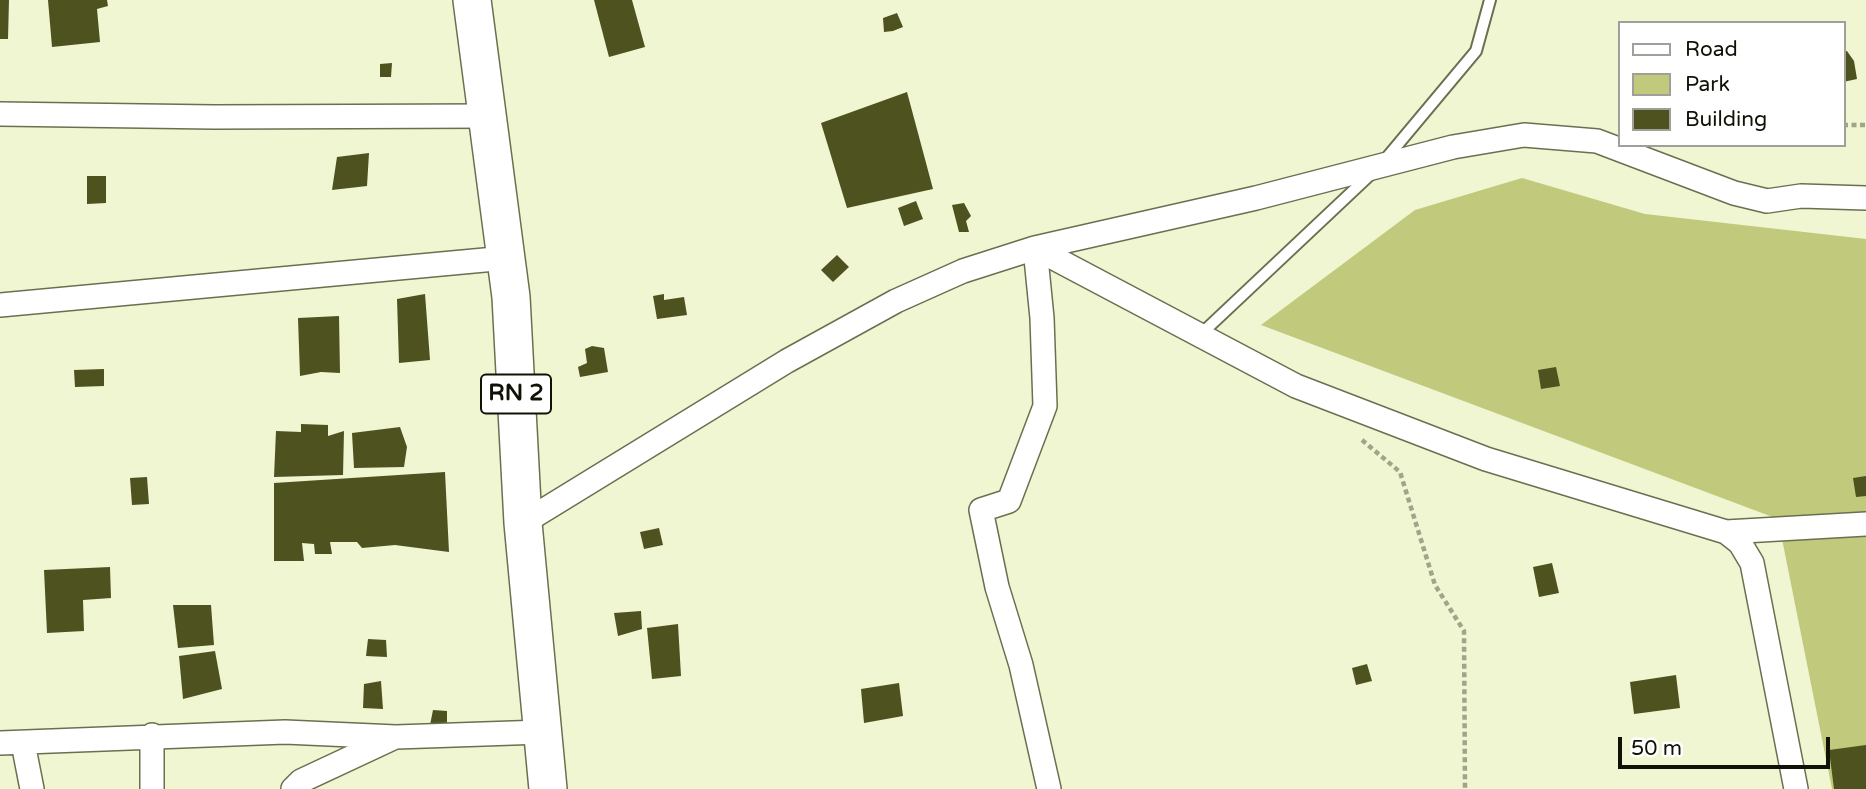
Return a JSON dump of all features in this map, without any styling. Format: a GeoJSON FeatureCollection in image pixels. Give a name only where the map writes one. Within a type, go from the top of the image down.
{"type":"FeatureCollection","features":[{"type":"Feature","properties":{"kind":"highway","name":"RN 2"},"geometry":{"type":"LineString","coordinates":[[472,0],[512,297],[523,523],[548,789]]}},
{"type":"Feature","properties":{"kind":"street"},"geometry":{"type":"LineString","coordinates":[[0,114],[214,117],[488,116]]}},
{"type":"Feature","properties":{"kind":"street"},"geometry":{"type":"LineString","coordinates":[[523,523],[787,361],[896,301],[963,271],[1035,248],[1256,198],[1453,147],[1524,135],[1597,141],[1734,193],[1767,201],[1801,196],[1866,198]]}},
{"type":"Feature","properties":{"kind":"street"},"geometry":{"type":"LineString","coordinates":[[1035,248],[1296,386],[1486,459],[1726,531],[1866,524]]}},
{"type":"Feature","properties":{"kind":"street"},"geometry":{"type":"LineString","coordinates":[[1035,248],[1042,318],[1045,406],[1009,501],[981,510],[997,587],[1021,665],[1049,789]]}},
{"type":"Feature","properties":{"kind":"street"},"geometry":{"type":"LineString","coordinates":[[0,305],[506,258]]}},
{"type":"Feature","properties":{"kind":"street"},"geometry":{"type":"LineString","coordinates":[[1726,531],[1740,542],[1752,563],[1796,789]]}},
{"type":"Feature","properties":{"kind":"street"},"geometry":{"type":"LineString","coordinates":[[32,789],[11,743],[152,735],[285,732],[396,737],[542,732]]}},
{"type":"Feature","properties":{"kind":"street"},"geometry":{"type":"LineString","coordinates":[[152,735],[152,789]]}},
{"type":"Feature","properties":{"kind":"street"},"geometry":{"type":"LineString","coordinates":[[293,789],[301,781],[396,737]]}},
{"type":"Feature","properties":{"kind":"lane"},"geometry":{"type":"LineString","coordinates":[[1200,335],[1380,166],[1476,51],[1490,0]]}},
{"type":"Feature","properties":{"kind":"path"},"geometry":{"type":"LineString","coordinates":[[1845,125],[1866,125]]}},
{"type":"Feature","properties":{"kind":"path"},"geometry":{"type":"LineString","coordinates":[[1358,438],[1400,472],[1435,585],[1464,631],[1465,789]]}},
{"type":"Feature","properties":{"kind":"green space"},"geometry":{"type":"Polygon","coordinates":[[[1522,178],[1645,214],[1866,239],[1866,789],[1832,789],[1778,519],[1261,325],[1415,210],[1522,178]]]}},
{"type":"Feature","properties":{"kind":"building"},"geometry":{"type":"Polygon","coordinates":[[[0,0],[9,0],[8,39],[0,39],[0,0]]]}},
{"type":"Feature","properties":{"kind":"building"},"geometry":{"type":"Polygon","coordinates":[[[48,0],[107,0],[108,6],[97,9],[100,42],[52,47],[48,0]]]}},
{"type":"Feature","properties":{"kind":"building"},"geometry":{"type":"Polygon","coordinates":[[[594,0],[632,0],[645,47],[609,57],[594,0]]]}},
{"type":"Feature","properties":{"kind":"building"},"geometry":{"type":"Polygon","coordinates":[[[897,13],[903,27],[884,32],[883,18],[897,13]]]}},
{"type":"Feature","properties":{"kind":"building"},"geometry":{"type":"Polygon","coordinates":[[[1845,52],[1854,61],[1857,79],[1845,82],[1845,52]]]}},
{"type":"Feature","properties":{"kind":"building"},"geometry":{"type":"Polygon","coordinates":[[[392,63],[391,77],[380,77],[380,64],[392,63]]]}},
{"type":"Feature","properties":{"kind":"building"},"geometry":{"type":"Polygon","coordinates":[[[907,92],[933,189],[847,208],[821,123],[907,92]]]}},
{"type":"Feature","properties":{"kind":"building"},"geometry":{"type":"Polygon","coordinates":[[[369,153],[367,186],[332,190],[337,157],[369,153]]]}},
{"type":"Feature","properties":{"kind":"building"},"geometry":{"type":"Polygon","coordinates":[[[87,176],[106,176],[106,203],[87,204],[87,176]]]}},
{"type":"Feature","properties":{"kind":"building"},"geometry":{"type":"Polygon","coordinates":[[[916,201],[923,219],[904,226],[898,208],[916,201]]]}},
{"type":"Feature","properties":{"kind":"building"},"geometry":{"type":"Polygon","coordinates":[[[964,203],[971,216],[966,221],[969,232],[959,232],[952,205],[964,203]]]}},
{"type":"Feature","properties":{"kind":"building"},"geometry":{"type":"Polygon","coordinates":[[[837,255],[849,267],[833,282],[821,270],[837,255]]]}},
{"type":"Feature","properties":{"kind":"building"},"geometry":{"type":"Polygon","coordinates":[[[425,294],[430,360],[399,363],[397,299],[425,294]]]}},
{"type":"Feature","properties":{"kind":"building"},"geometry":{"type":"Polygon","coordinates":[[[664,294],[664,300],[684,297],[687,315],[657,319],[653,296],[664,294]]]}},
{"type":"Feature","properties":{"kind":"building"},"geometry":{"type":"Polygon","coordinates":[[[339,316],[340,373],[321,372],[300,376],[298,318],[339,316]]]}},
{"type":"Feature","properties":{"kind":"building"},"geometry":{"type":"Polygon","coordinates":[[[592,346],[604,348],[608,372],[580,377],[578,367],[587,363],[585,349],[592,346]]]}},
{"type":"Feature","properties":{"kind":"building"},"geometry":{"type":"Polygon","coordinates":[[[1556,367],[1560,386],[1541,389],[1538,370],[1556,367]]]}},
{"type":"Feature","properties":{"kind":"building"},"geometry":{"type":"Polygon","coordinates":[[[104,369],[104,386],[75,387],[74,370],[104,369]]]}},
{"type":"Feature","properties":{"kind":"building"},"geometry":{"type":"Polygon","coordinates":[[[301,424],[328,425],[328,436],[344,431],[343,475],[274,477],[276,431],[301,432],[301,424]]]}},
{"type":"Feature","properties":{"kind":"building"},"geometry":{"type":"Polygon","coordinates":[[[400,427],[407,447],[404,467],[354,468],[352,433],[400,427]]]}},
{"type":"Feature","properties":{"kind":"building"},"geometry":{"type":"Polygon","coordinates":[[[445,472],[449,552],[395,545],[362,548],[357,542],[330,542],[332,554],[315,554],[314,544],[302,543],[304,561],[274,561],[274,483],[445,472]]]}},
{"type":"Feature","properties":{"kind":"building"},"geometry":{"type":"Polygon","coordinates":[[[1866,476],[1866,496],[1856,497],[1853,478],[1866,476]]]}},
{"type":"Feature","properties":{"kind":"building"},"geometry":{"type":"Polygon","coordinates":[[[147,477],[149,504],[132,505],[130,478],[147,477]]]}},
{"type":"Feature","properties":{"kind":"building"},"geometry":{"type":"Polygon","coordinates":[[[659,528],[663,545],[644,549],[640,532],[659,528]]]}},
{"type":"Feature","properties":{"kind":"building"},"geometry":{"type":"Polygon","coordinates":[[[1552,563],[1559,593],[1539,597],[1533,567],[1552,563]]]}},
{"type":"Feature","properties":{"kind":"building"},"geometry":{"type":"Polygon","coordinates":[[[110,567],[111,598],[83,600],[84,631],[47,633],[44,570],[110,567]]]}},
{"type":"Feature","properties":{"kind":"building"},"geometry":{"type":"Polygon","coordinates":[[[173,605],[211,605],[214,645],[178,648],[173,605]]]}},
{"type":"Feature","properties":{"kind":"building"},"geometry":{"type":"Polygon","coordinates":[[[641,611],[642,629],[618,636],[614,613],[641,611]]]}},
{"type":"Feature","properties":{"kind":"building"},"geometry":{"type":"Polygon","coordinates":[[[678,624],[681,676],[652,679],[647,628],[678,624]]]}},
{"type":"Feature","properties":{"kind":"building"},"geometry":{"type":"Polygon","coordinates":[[[368,639],[386,640],[387,657],[366,656],[368,639]]]}},
{"type":"Feature","properties":{"kind":"building"},"geometry":{"type":"Polygon","coordinates":[[[215,651],[222,689],[183,699],[179,656],[215,651]]]}},
{"type":"Feature","properties":{"kind":"building"},"geometry":{"type":"Polygon","coordinates":[[[1367,664],[1372,681],[1356,685],[1352,668],[1367,664]]]}},
{"type":"Feature","properties":{"kind":"building"},"geometry":{"type":"Polygon","coordinates":[[[1676,675],[1680,708],[1634,714],[1630,682],[1676,675]]]}},
{"type":"Feature","properties":{"kind":"building"},"geometry":{"type":"Polygon","coordinates":[[[381,681],[383,709],[363,708],[364,684],[381,681]]]}},
{"type":"Feature","properties":{"kind":"building"},"geometry":{"type":"Polygon","coordinates":[[[899,683],[903,716],[864,723],[861,689],[899,683]]]}},
{"type":"Feature","properties":{"kind":"building"},"geometry":{"type":"Polygon","coordinates":[[[433,710],[447,711],[447,727],[430,725],[433,710]]]}},
{"type":"Feature","properties":{"kind":"building"},"geometry":{"type":"Polygon","coordinates":[[[1866,745],[1866,789],[1834,789],[1829,750],[1866,745]]]}}]}
